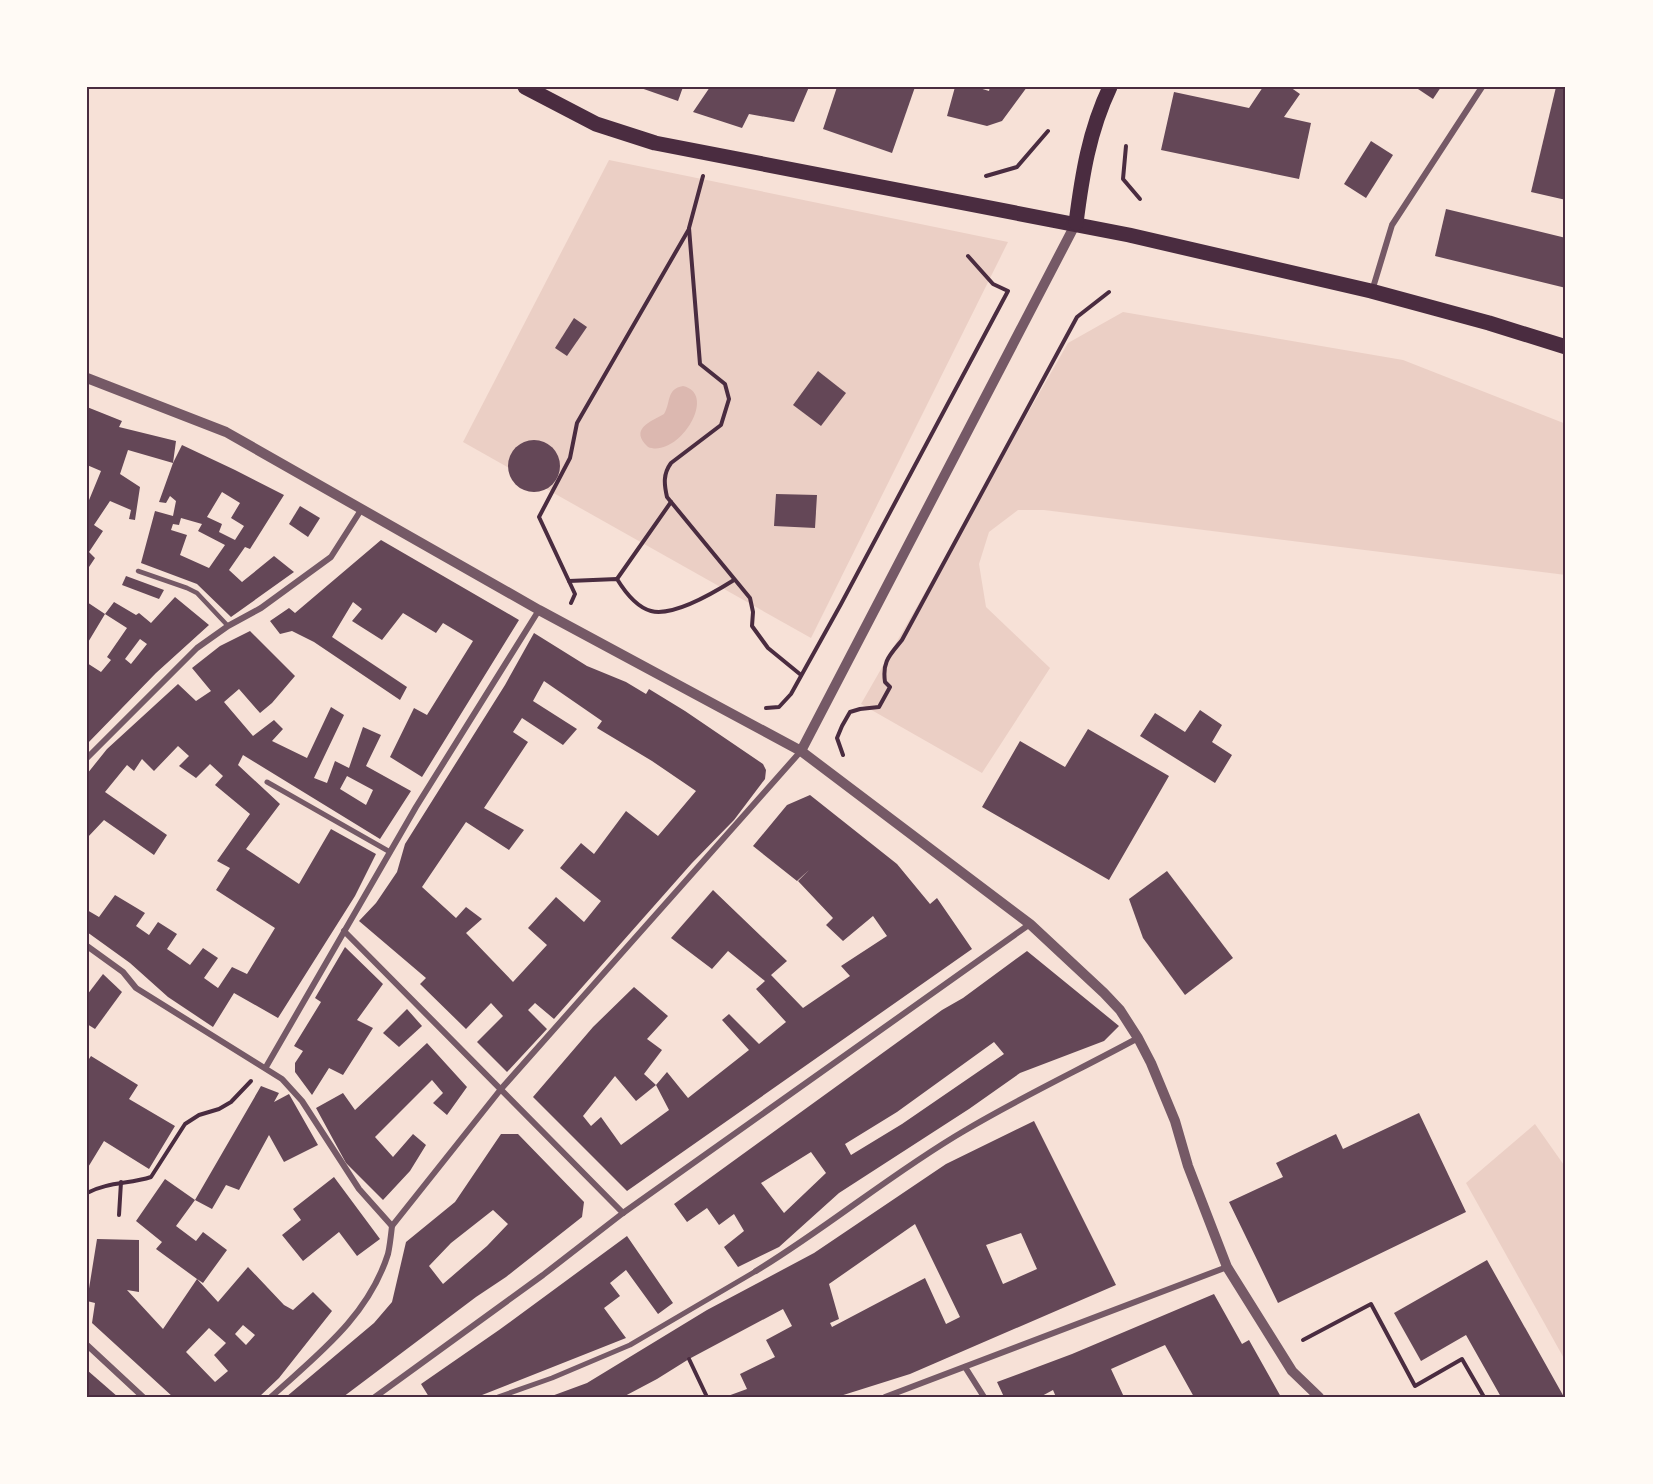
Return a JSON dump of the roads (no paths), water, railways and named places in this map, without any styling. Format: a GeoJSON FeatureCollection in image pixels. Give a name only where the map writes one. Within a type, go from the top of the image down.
{"type":"FeatureCollection","features":[{"type":"Feature","properties":{"kind":"main road"},"geometry":{"type":"LineString","coordinates":[[527,87],[565,109],[625,135],[655,143],[1076,224],[1371,291],[1489,323],[1566,347]]}},
{"type":"Feature","properties":{"kind":"main road"},"geometry":{"type":"LineString","coordinates":[[1076,224],[1086,153],[1093,128],[1110,87]]}},
{"type":"Feature","properties":{"kind":"street"},"geometry":{"type":"LineString","coordinates":[[1371,291],[1392,225],[1482,87]]}},
{"type":"Feature","properties":{"kind":"street"},"geometry":{"type":"LineString","coordinates":[[271,1397],[337,1337],[359,1312],[388,1254],[392,1226],[501,1089],[801,751],[1076,224]]}},
{"type":"Feature","properties":{"kind":"street"},"geometry":{"type":"LineString","coordinates":[[87,378],[226,432],[539,610],[801,751],[1030,924],[1104,993],[1120,1010],[1138,1038],[1175,1121],[1188,1166],[1227,1267],[1292,1371],[1319,1397]]}},
{"type":"Feature","properties":{"kind":"street"},"geometry":{"type":"LineString","coordinates":[[87,758],[197,648],[228,626],[261,608],[331,557],[361,510]]}},
{"type":"Feature","properties":{"kind":"street"},"geometry":{"type":"LineString","coordinates":[[266,1067],[416,807],[539,610]]}},
{"type":"Feature","properties":{"kind":"street"},"geometry":{"type":"LineString","coordinates":[[267,782],[390,852]]}},
{"type":"Feature","properties":{"kind":"street"},"geometry":{"type":"LineString","coordinates":[[375,1397],[543,1275],[623,1213],[1030,924]]}},
{"type":"Feature","properties":{"kind":"street"},"geometry":{"type":"LineString","coordinates":[[344,931],[623,1213]]}},
{"type":"Feature","properties":{"kind":"street"},"geometry":{"type":"LineString","coordinates":[[87,946],[123,972],[136,988],[266,1067],[292,1089],[359,1189],[392,1226]]}},
{"type":"Feature","properties":{"kind":"street"},"geometry":{"type":"LineString","coordinates":[[498,1397],[552,1378],[630,1345],[790,1250],[869,1193],[964,1131],[1138,1038]]}},
{"type":"Feature","properties":{"kind":"street"},"geometry":{"type":"LineString","coordinates":[[885,1397],[1227,1267]]}},
{"type":"Feature","properties":{"kind":"street"},"geometry":{"type":"LineString","coordinates":[[87,1345],[143,1397]]}},
{"type":"Feature","properties":{"kind":"street"},"geometry":{"type":"LineString","coordinates":[[965,1367],[984,1397]]}},
{"type":"Feature","properties":{"kind":"lane"},"geometry":{"type":"LineString","coordinates":[[138,571],[197,593],[228,626]]}}]}
